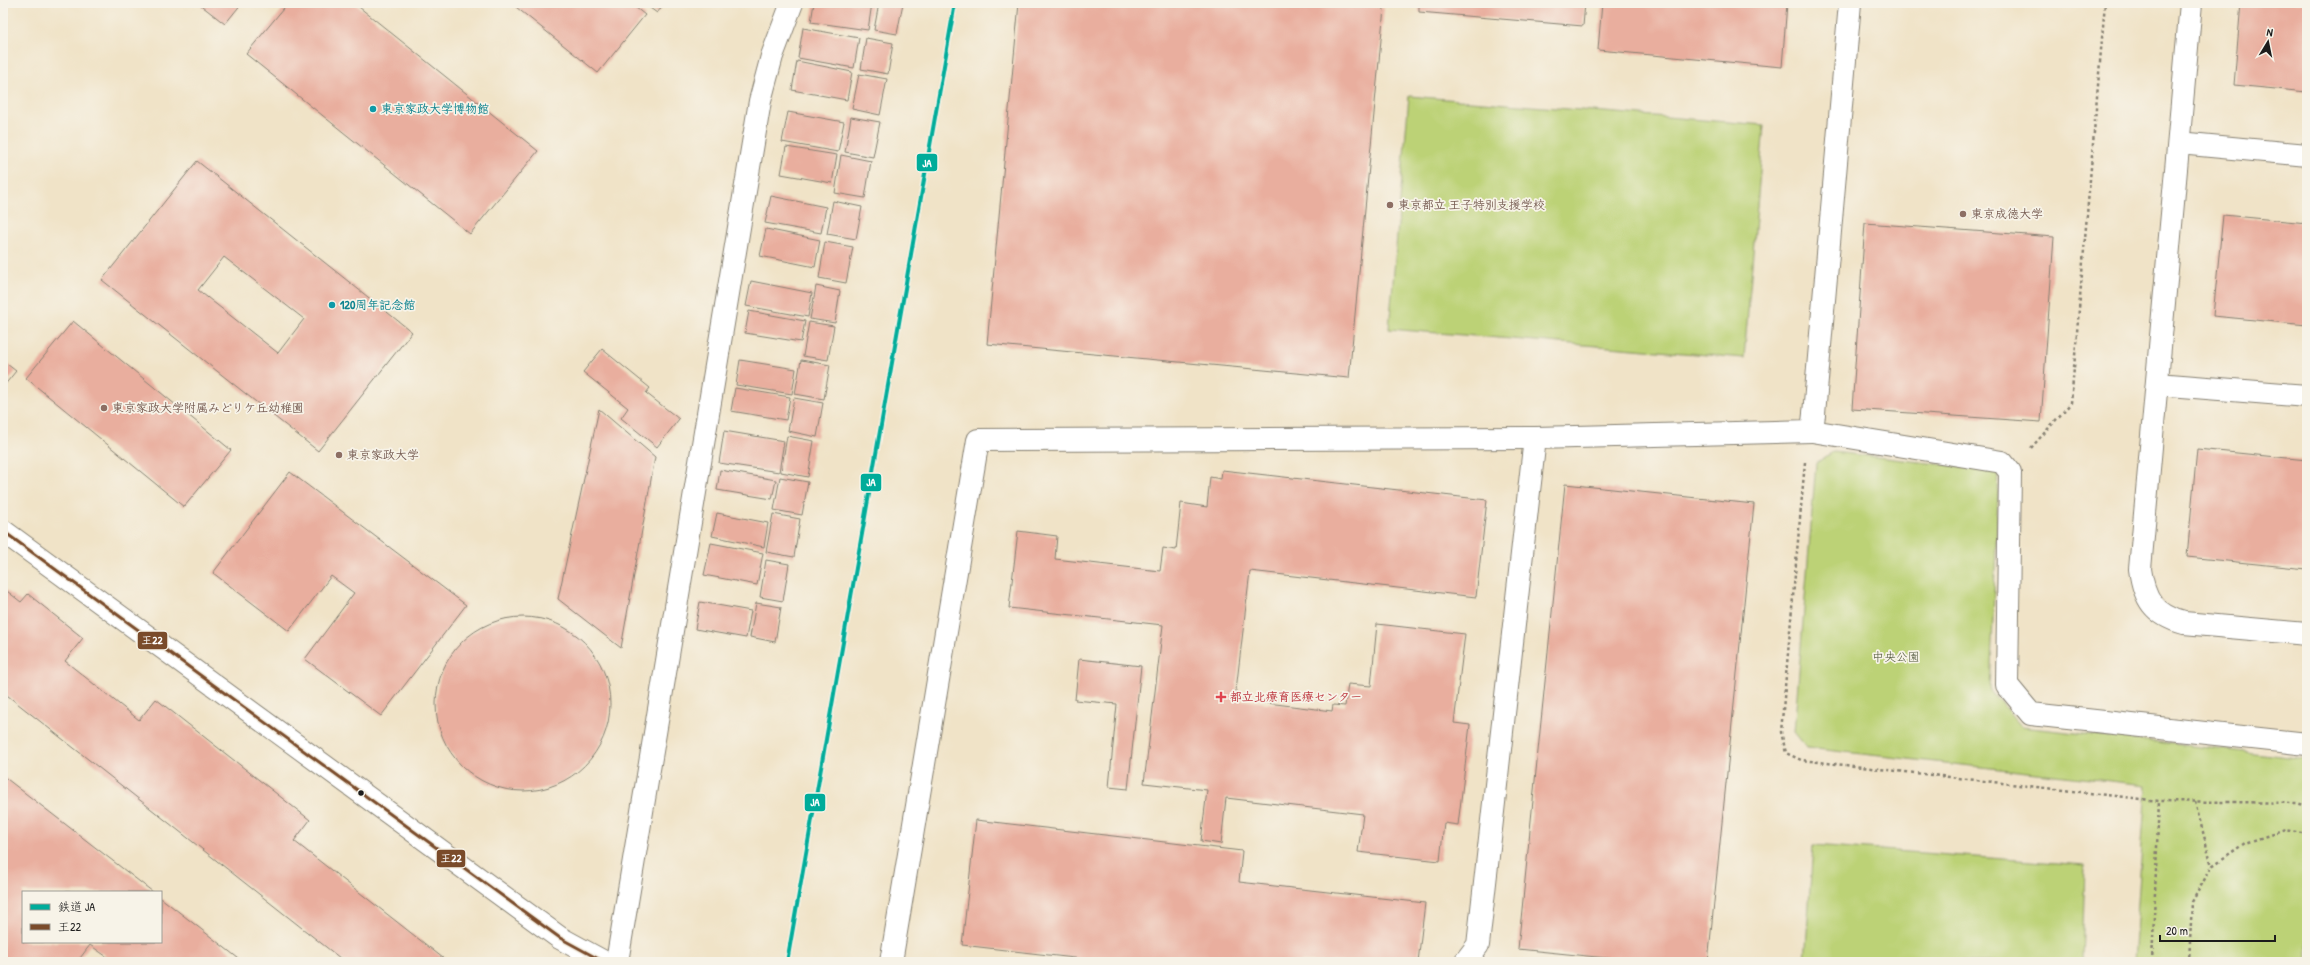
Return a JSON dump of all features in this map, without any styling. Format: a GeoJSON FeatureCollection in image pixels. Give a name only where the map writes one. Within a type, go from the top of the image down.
{"type":"FeatureCollection","features":[{"type":"Feature","properties":{"kind":"street"},"geometry":{"type":"LineString","coordinates":[[617,962],[760,101],[772,56],[792,3]]}},
{"type":"Feature","properties":{"kind":"street"},"geometry":{"type":"LineString","coordinates":[[1813,422],[1850,3]]}},
{"type":"Feature","properties":{"kind":"street"},"geometry":{"type":"LineString","coordinates":[[2191,3],[2140,569],[2142,584],[2157,611],[2170,619],[2184,623],[2307,634]]}},
{"type":"Feature","properties":{"kind":"street"},"geometry":{"type":"LineString","coordinates":[[2179,143],[2307,155]]}},
{"type":"Feature","properties":{"kind":"street"},"geometry":{"type":"LineString","coordinates":[[2157,384],[2307,396]]}},
{"type":"Feature","properties":{"kind":"street"},"geometry":{"type":"LineString","coordinates":[[891,962],[978,440],[1535,438],[1813,422],[2002,462],[2010,472],[2007,685],[2032,714],[2307,744]]}},
{"type":"Feature","properties":{"kind":"street"},"geometry":{"type":"LineString","coordinates":[[1465,962],[1478,945],[1535,438]]}},
{"type":"Feature","properties":{"kind":"street"},"geometry":{"type":"LineString","coordinates":[[3,531],[560,938],[604,962]]}},
{"type":"Feature","properties":{"kind":"path"},"geometry":{"type":"LineString","coordinates":[[2010,472],[2071,403],[2105,3]]}},
{"type":"Feature","properties":{"kind":"path"},"geometry":{"type":"LineString","coordinates":[[1813,422],[1806,455],[1781,732],[1786,753],[1801,760],[2159,801],[2297,803],[2307,806]]}},
{"type":"Feature","properties":{"kind":"path"},"geometry":{"type":"LineString","coordinates":[[2152,962],[2159,801]]}},
{"type":"Feature","properties":{"kind":"path"},"geometry":{"type":"LineString","coordinates":[[2195,802],[2212,866]]}},
{"type":"Feature","properties":{"kind":"path"},"geometry":{"type":"LineString","coordinates":[[2189,962],[2192,902],[2212,866],[2245,843],[2285,830],[2307,834]]}},
{"type":"Feature","properties":{"kind":"green space"},"geometry":{"type":"Polygon","coordinates":[[[1409,96],[1764,125],[1744,358],[1389,329],[1409,96]]]}},
{"type":"Feature","properties":{"kind":"green space","name":"中央公園"},"geometry":{"type":"Polygon","coordinates":[[[1833,452],[1999,471],[1990,691],[2022,727],[2307,759],[2307,962],[2134,962],[2146,785],[1807,748],[1794,732],[1816,463],[1833,452]]]}},
{"type":"Feature","properties":{"kind":"green space"},"geometry":{"type":"Polygon","coordinates":[[[1813,845],[2085,865],[2082,962],[1805,962],[1813,845]]]}},
{"type":"Feature","properties":{"kind":"building"},"geometry":{"type":"Polygon","coordinates":[[[198,3],[242,3],[225,24],[198,3]]]}},
{"type":"Feature","properties":{"kind":"building"},"geometry":{"type":"Polygon","coordinates":[[[288,3],[354,3],[538,151],[470,234],[246,54],[288,3]]]}},
{"type":"Feature","properties":{"kind":"building"},"geometry":{"type":"Polygon","coordinates":[[[511,3],[630,3],[645,15],[598,73],[511,3]]]}},
{"type":"Feature","properties":{"kind":"building"},"geometry":{"type":"Polygon","coordinates":[[[643,3],[665,3],[657,13],[643,3]]]}},
{"type":"Feature","properties":{"kind":"building"},"geometry":{"type":"Polygon","coordinates":[[[814,3],[872,3],[868,30],[811,22],[814,3]]]}},
{"type":"Feature","properties":{"kind":"building"},"geometry":{"type":"Polygon","coordinates":[[[879,3],[903,3],[897,34],[874,30],[879,3]]]}},
{"type":"Feature","properties":{"kind":"building"},"geometry":{"type":"Polygon","coordinates":[[[1019,3],[1335,3],[1384,8],[1349,378],[987,344],[1019,3]]]}},
{"type":"Feature","properties":{"kind":"building"},"geometry":{"type":"Polygon","coordinates":[[[1419,3],[1585,3],[1583,26],[1419,12],[1419,3]]]}},
{"type":"Feature","properties":{"kind":"building"},"geometry":{"type":"Polygon","coordinates":[[[1602,3],[1787,3],[1782,67],[1598,50],[1602,3]]]}},
{"type":"Feature","properties":{"kind":"building"},"geometry":{"type":"Polygon","coordinates":[[[2241,3],[2307,3],[2307,92],[2234,85],[2241,3]]]}},
{"type":"Feature","properties":{"kind":"building"},"geometry":{"type":"Polygon","coordinates":[[[803,28],[859,38],[854,68],[798,58],[803,28]]]}},
{"type":"Feature","properties":{"kind":"building"},"geometry":{"type":"Polygon","coordinates":[[[866,38],[893,43],[888,74],[861,69],[866,38]]]}},
{"type":"Feature","properties":{"kind":"building"},"geometry":{"type":"Polygon","coordinates":[[[797,61],[852,72],[847,100],[792,90],[797,61]]]}},
{"type":"Feature","properties":{"kind":"building"},"geometry":{"type":"Polygon","coordinates":[[[859,74],[887,79],[880,115],[852,109],[859,74]]]}},
{"type":"Feature","properties":{"kind":"building"},"geometry":{"type":"Polygon","coordinates":[[[788,112],[844,122],[838,152],[782,142],[788,112]]]}},
{"type":"Feature","properties":{"kind":"building"},"geometry":{"type":"Polygon","coordinates":[[[851,117],[880,122],[873,157],[845,152],[851,117]]]}},
{"type":"Feature","properties":{"kind":"building"},"geometry":{"type":"Polygon","coordinates":[[[786,147],[837,155],[832,183],[781,174],[786,147]]]}},
{"type":"Feature","properties":{"kind":"building"},"geometry":{"type":"Polygon","coordinates":[[[841,155],[871,161],[865,198],[835,193],[841,155]]]}},
{"type":"Feature","properties":{"kind":"building","name":"120周年記念館"},"geometry":{"type":"Polygon","coordinates":[[[197,161],[412,332],[318,451],[102,280],[197,161]],[[224,257],[198,290],[278,353],[304,319],[224,257]]]}},
{"type":"Feature","properties":{"kind":"building"},"geometry":{"type":"Polygon","coordinates":[[[771,196],[826,207],[821,233],[765,223],[771,196]]]}},
{"type":"Feature","properties":{"kind":"building"},"geometry":{"type":"Polygon","coordinates":[[[833,201],[862,207],[856,239],[827,234],[833,201]]]}},
{"type":"Feature","properties":{"kind":"building"},"geometry":{"type":"Polygon","coordinates":[[[2223,215],[2307,223],[2307,325],[2213,316],[2223,215]]]}},
{"type":"Feature","properties":{"kind":"building"},"geometry":{"type":"Polygon","coordinates":[[[1865,223],[2054,237],[2041,422],[1852,409],[1865,223]]]}},
{"type":"Feature","properties":{"kind":"building"},"geometry":{"type":"Polygon","coordinates":[[[766,229],[820,240],[815,267],[760,256],[766,229]]]}},
{"type":"Feature","properties":{"kind":"building"},"geometry":{"type":"Polygon","coordinates":[[[825,242],[853,247],[846,283],[819,278],[825,242]]]}},
{"type":"Feature","properties":{"kind":"building"},"geometry":{"type":"Polygon","coordinates":[[[751,281],[812,293],[808,317],[746,306],[751,281]]]}},
{"type":"Feature","properties":{"kind":"building"},"geometry":{"type":"Polygon","coordinates":[[[816,286],[840,291],[835,323],[810,319],[816,286]]]}},
{"type":"Feature","properties":{"kind":"building"},"geometry":{"type":"Polygon","coordinates":[[[749,311],[805,321],[801,342],[745,333],[749,311]]]}},
{"type":"Feature","properties":{"kind":"building"},"geometry":{"type":"Polygon","coordinates":[[[73,321],[231,450],[184,507],[26,378],[73,321]]]}},
{"type":"Feature","properties":{"kind":"building"},"geometry":{"type":"Polygon","coordinates":[[[809,322],[834,326],[828,360],[803,356],[809,322]]]}},
{"type":"Feature","properties":{"kind":"building"},"geometry":{"type":"Polygon","coordinates":[[[602,349],[650,388],[646,393],[679,419],[657,447],[621,418],[628,408],[583,372],[602,349]]]}},
{"type":"Feature","properties":{"kind":"building"},"geometry":{"type":"Polygon","coordinates":[[[740,360],[796,369],[792,394],[736,385],[740,360]]]}},
{"type":"Feature","properties":{"kind":"building"},"geometry":{"type":"Polygon","coordinates":[[[801,360],[830,365],[824,399],[795,394],[801,360]]]}},
{"type":"Feature","properties":{"kind":"building"},"geometry":{"type":"Polygon","coordinates":[[[3,361],[16,371],[3,387],[3,361]]]}},
{"type":"Feature","properties":{"kind":"building"},"geometry":{"type":"Polygon","coordinates":[[[735,388],[790,397],[786,420],[731,411],[735,388]]]}},
{"type":"Feature","properties":{"kind":"building"},"geometry":{"type":"Polygon","coordinates":[[[794,398],[823,403],[817,437],[788,431],[794,398]]]}},
{"type":"Feature","properties":{"kind":"building"},"geometry":{"type":"Polygon","coordinates":[[[599,409],[655,457],[621,648],[558,599],[599,409]]]}},
{"type":"Feature","properties":{"kind":"building"},"geometry":{"type":"Polygon","coordinates":[[[724,431],[784,441],[779,472],[719,463],[724,431]]]}},
{"type":"Feature","properties":{"kind":"building"},"geometry":{"type":"Polygon","coordinates":[[[787,436],[814,441],[808,477],[781,472],[787,436]]]}},
{"type":"Feature","properties":{"kind":"building"},"geometry":{"type":"Polygon","coordinates":[[[2197,449],[2307,460],[2307,569],[2187,557],[2197,449]]]}},
{"type":"Feature","properties":{"kind":"building"},"geometry":{"type":"Polygon","coordinates":[[[720,470],[776,480],[772,499],[717,490],[720,470]]]}},
{"type":"Feature","properties":{"kind":"building"},"geometry":{"type":"Polygon","coordinates":[[[1222,470],[1487,500],[1476,597],[1250,571],[1235,699],[1332,711],[1333,705],[1345,706],[1348,684],[1371,686],[1377,624],[1465,634],[1454,723],[1470,725],[1458,825],[1444,823],[1440,861],[1358,852],[1363,814],[1226,798],[1221,844],[1201,841],[1207,790],[1144,783],[1163,625],[1009,608],[1018,531],[1057,536],[1055,559],[1160,571],[1163,548],[1176,550],[1181,503],[1207,507],[1210,477],[1221,479],[1222,470]]]}},
{"type":"Feature","properties":{"kind":"building"},"geometry":{"type":"Polygon","coordinates":[[[290,472],[466,605],[381,716],[305,659],[354,593],[331,576],[289,631],[213,573],[290,472]]]}},
{"type":"Feature","properties":{"kind":"building"},"geometry":{"type":"Polygon","coordinates":[[[780,477],[808,482],[802,515],[774,510],[780,477]]]}},
{"type":"Feature","properties":{"kind":"building"},"geometry":{"type":"Polygon","coordinates":[[[1565,484],[1754,504],[1708,962],[1646,962],[1518,949],[1565,484]]]}},
{"type":"Feature","properties":{"kind":"building"},"geometry":{"type":"Polygon","coordinates":[[[717,513],[768,523],[764,547],[712,536],[717,513]]]}},
{"type":"Feature","properties":{"kind":"building"},"geometry":{"type":"Polygon","coordinates":[[[773,514],[800,519],[794,557],[766,552],[773,514]]]}},
{"type":"Feature","properties":{"kind":"building"},"geometry":{"type":"Polygon","coordinates":[[[711,543],[763,553],[757,585],[704,575],[711,543]]]}},
{"type":"Feature","properties":{"kind":"building"},"geometry":{"type":"Polygon","coordinates":[[[766,560],[789,564],[783,601],[760,597],[766,560]]]}},
{"type":"Feature","properties":{"kind":"building"},"geometry":{"type":"Polygon","coordinates":[[[3,588],[21,602],[28,594],[83,638],[65,661],[139,720],[156,699],[310,820],[294,841],[448,962],[345,962],[3,692],[3,588]]]}},
{"type":"Feature","properties":{"kind":"building"},"geometry":{"type":"Polygon","coordinates":[[[700,602],[751,611],[746,638],[695,629],[700,602]]]}},
{"type":"Feature","properties":{"kind":"building"},"geometry":{"type":"Polygon","coordinates":[[[756,603],[781,607],[775,642],[750,637],[756,603]]]}},
{"type":"Feature","properties":{"kind":"building"},"geometry":{"type":"Polygon","coordinates":[[[523,617],[540,619],[556,624],[578,637],[590,649],[599,663],[606,679],[610,704],[608,721],[603,737],[590,759],[578,771],[564,780],[548,787],[523,791],[506,789],[490,784],[468,771],[456,759],[447,745],[440,729],[436,704],[438,687],[443,671],[456,649],[468,637],[482,628],[498,621],[523,617]]]}},
{"type":"Feature","properties":{"kind":"building"},"geometry":{"type":"Polygon","coordinates":[[[1079,659],[1141,666],[1128,789],[1109,787],[1117,704],[1075,700],[1079,659]]]}},
{"type":"Feature","properties":{"kind":"building"},"geometry":{"type":"Polygon","coordinates":[[[3,776],[152,891],[22,891],[22,943],[162,943],[162,899],[243,962],[107,962],[110,959],[90,945],[77,962],[3,962],[3,776]]]}},
{"type":"Feature","properties":{"kind":"building"},"geometry":{"type":"Polygon","coordinates":[[[976,820],[1242,851],[1239,882],[1425,903],[1418,962],[1109,962],[962,945],[976,820]]]}},
{"type":"Feature","properties":{"kind":"rail line","name":"JA"},"geometry":{"type":"LineString","coordinates":[[787,962],[955,3]]}},
{"type":"Feature","properties":{"kind":"transit line","name":"王22"},"geometry":{"type":"LineString","coordinates":[[3,531],[560,938],[604,962]]}},
{"type":"Feature","properties":{"kind":"place","name":"東京家政大学博物館"},"geometry":{"type":"Point","coordinates":[373,109]}},
{"type":"Feature","properties":{"kind":"place","name":"東京都立 王子特別支援学校"},"geometry":{"type":"Point","coordinates":[1390,205]}},
{"type":"Feature","properties":{"kind":"place","name":"東京成徳大学"},"geometry":{"type":"Point","coordinates":[1963,214]}},
{"type":"Feature","properties":{"kind":"place","name":"120周年記念館"},"geometry":{"type":"Point","coordinates":[332,305]}},
{"type":"Feature","properties":{"kind":"place","name":"東京家政大学附属みどりケ丘幼稚園"},"geometry":{"type":"Point","coordinates":[104,408]}},
{"type":"Feature","properties":{"kind":"place","name":"東京家政大学"},"geometry":{"type":"Point","coordinates":[339,455]}},
{"type":"Feature","properties":{"kind":"place","name":"都立北療育医療センター"},"geometry":{"type":"Point","coordinates":[1221,697]}}]}
